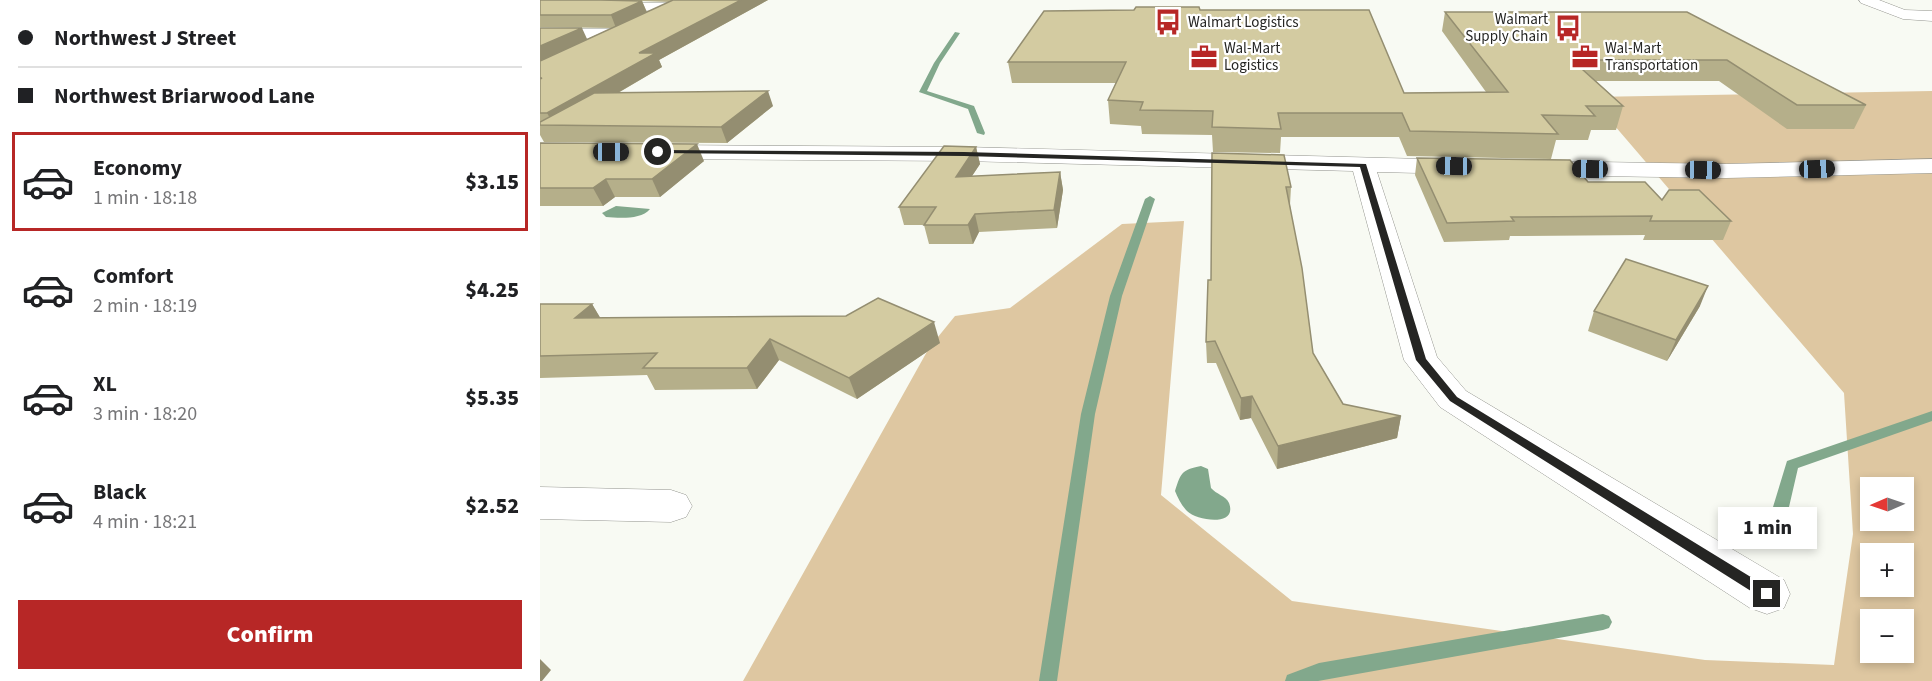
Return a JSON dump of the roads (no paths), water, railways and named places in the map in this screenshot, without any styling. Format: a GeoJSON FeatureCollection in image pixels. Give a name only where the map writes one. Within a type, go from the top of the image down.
{"type":"FeatureCollection","features":[{"type":"Feature","properties":{"kind":"street"},"geometry":{"type":"LineString","coordinates":[[585,0],[571,7],[686,3]]}},
{"type":"Feature","properties":{"kind":"street"},"geometry":{"type":"LineString","coordinates":[[1866,0],[1903,14],[1932,16]]}},
{"type":"Feature","properties":{"kind":"street"},"geometry":{"type":"LineString","coordinates":[[1912,0],[1932,8]]}},
{"type":"Feature","properties":{"kind":"street"},"geometry":{"type":"LineString","coordinates":[[591,49],[686,3]]}},
{"type":"Feature","properties":{"kind":"street"},"geometry":{"type":"LineString","coordinates":[[540,34],[622,34]]}},
{"type":"Feature","properties":{"kind":"street"},"geometry":{"type":"LineString","coordinates":[[634,152],[964,154],[1480,167]]}},
{"type":"Feature","properties":{"kind":"street"},"geometry":{"type":"LineString","coordinates":[[1363,165],[1421,360],[1453,399],[1767,594]]}},
{"type":"Feature","properties":{"kind":"street"},"geometry":{"type":"LineString","coordinates":[[1515,167],[1726,171],[1932,166]]}},
{"type":"Feature","properties":{"kind":"street"},"geometry":{"type":"LineString","coordinates":[[540,503],[671,506]]}},
{"type":"Feature","properties":{"kind":"waterway"},"geometry":{"type":"LineString","coordinates":[[957,33],[937,63],[923,92],[971,108],[981,133]]}},
{"type":"Feature","properties":{"kind":"waterway"},"geometry":{"type":"LineString","coordinates":[[1048,681],[1088,414],[1116,296],[1150,199]]}},
{"type":"Feature","properties":{"kind":"waterway"},"geometry":{"type":"LineString","coordinates":[[1781,507],[1792,465],[1932,416]]}},
{"type":"Feature","properties":{"kind":"waterway"},"geometry":{"type":"LineString","coordinates":[[1294,681],[1319,672],[1603,622]]}},
{"type":"Feature","properties":{"kind":"place","name":"Walmart Logistics"},"geometry":{"type":"Point","coordinates":[1168,22]}},
{"type":"Feature","properties":{"kind":"place","name":"Walmart Supply Chain"},"geometry":{"type":"Point","coordinates":[1568,28]}},
{"type":"Feature","properties":{"kind":"place","name":"Wal-Mart Logistics"},"geometry":{"type":"Point","coordinates":[1204,57]}},
{"type":"Feature","properties":{"kind":"place","name":"Wal-Mart Transportation"},"geometry":{"type":"Point","coordinates":[1585,57]}}]}
